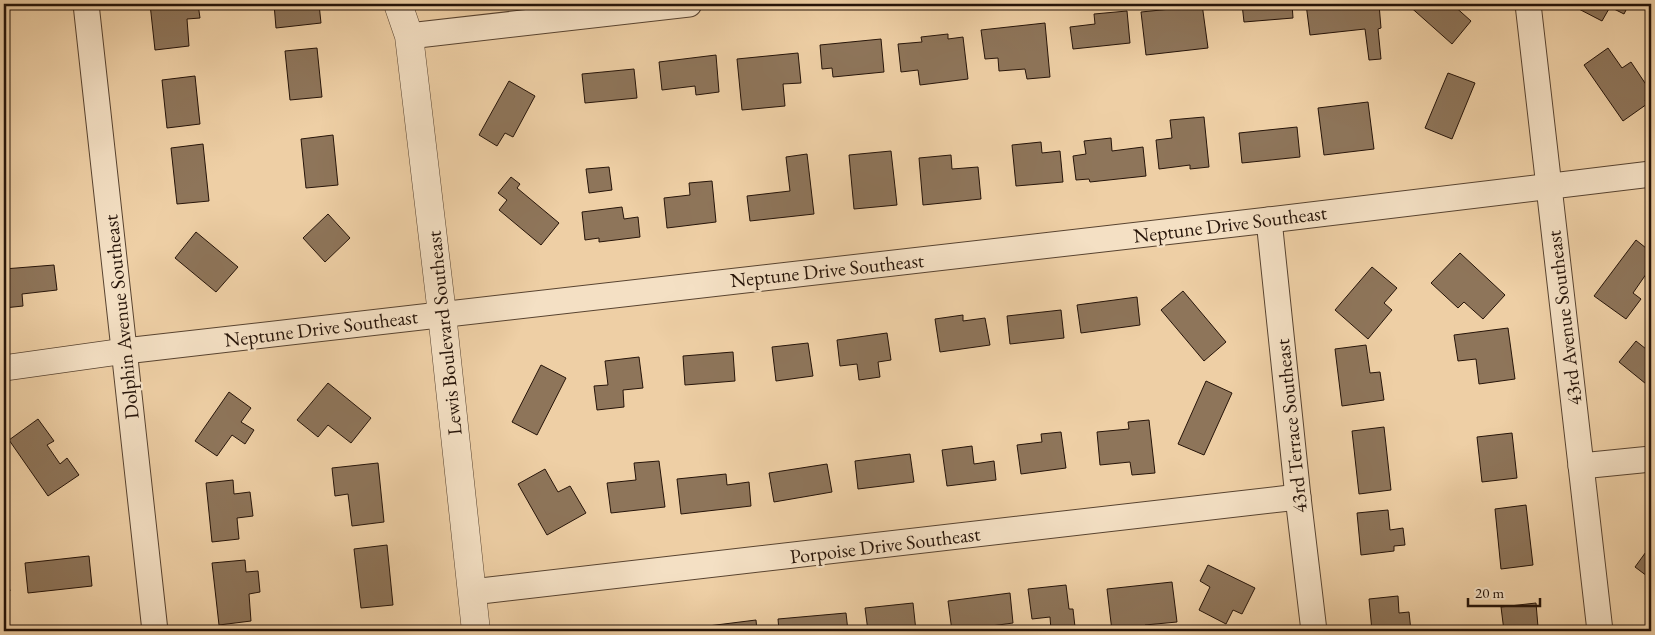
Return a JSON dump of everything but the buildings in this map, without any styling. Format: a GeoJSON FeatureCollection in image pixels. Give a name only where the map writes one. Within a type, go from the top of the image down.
{"type":"FeatureCollection","features":[{"type":"Feature","properties":{"kind":"street","name":"Dolphin Avenue Southeast"},"geometry":{"type":"LineString","coordinates":[[86,4],[155,631]]}},
{"type":"Feature","properties":{"kind":"street","name":"Lewis Boulevard Southeast"},"geometry":{"type":"LineString","coordinates":[[398,4],[409,36],[442,314],[476,631]]}},
{"type":"Feature","properties":{"kind":"street","name":"Lewis Boulevard Southeast"},"geometry":{"type":"LineString","coordinates":[[409,36],[413,4]]}},
{"type":"Feature","properties":{"kind":"street"},"geometry":{"type":"LineString","coordinates":[[409,36],[689,4]]}},
{"type":"Feature","properties":{"kind":"street","name":"43rd Avenue Southeast"},"geometry":{"type":"LineString","coordinates":[[1528,4],[1600,631]]}},
{"type":"Feature","properties":{"kind":"street","name":"Neptune Drive Southeast"},"geometry":{"type":"LineString","coordinates":[[4,368],[125,351],[1269,220],[1651,174]]}},
{"type":"Feature","properties":{"kind":"street","name":"43rd Terrace Southeast"},"geometry":{"type":"LineString","coordinates":[[1269,220],[1314,631]]}},
{"type":"Feature","properties":{"kind":"street"},"geometry":{"type":"LineString","coordinates":[[1581,466],[1651,459]]}},
{"type":"Feature","properties":{"kind":"street","name":"Porpoise Drive Southeast"},"geometry":{"type":"LineString","coordinates":[[472,592],[1298,497]]}}]}
